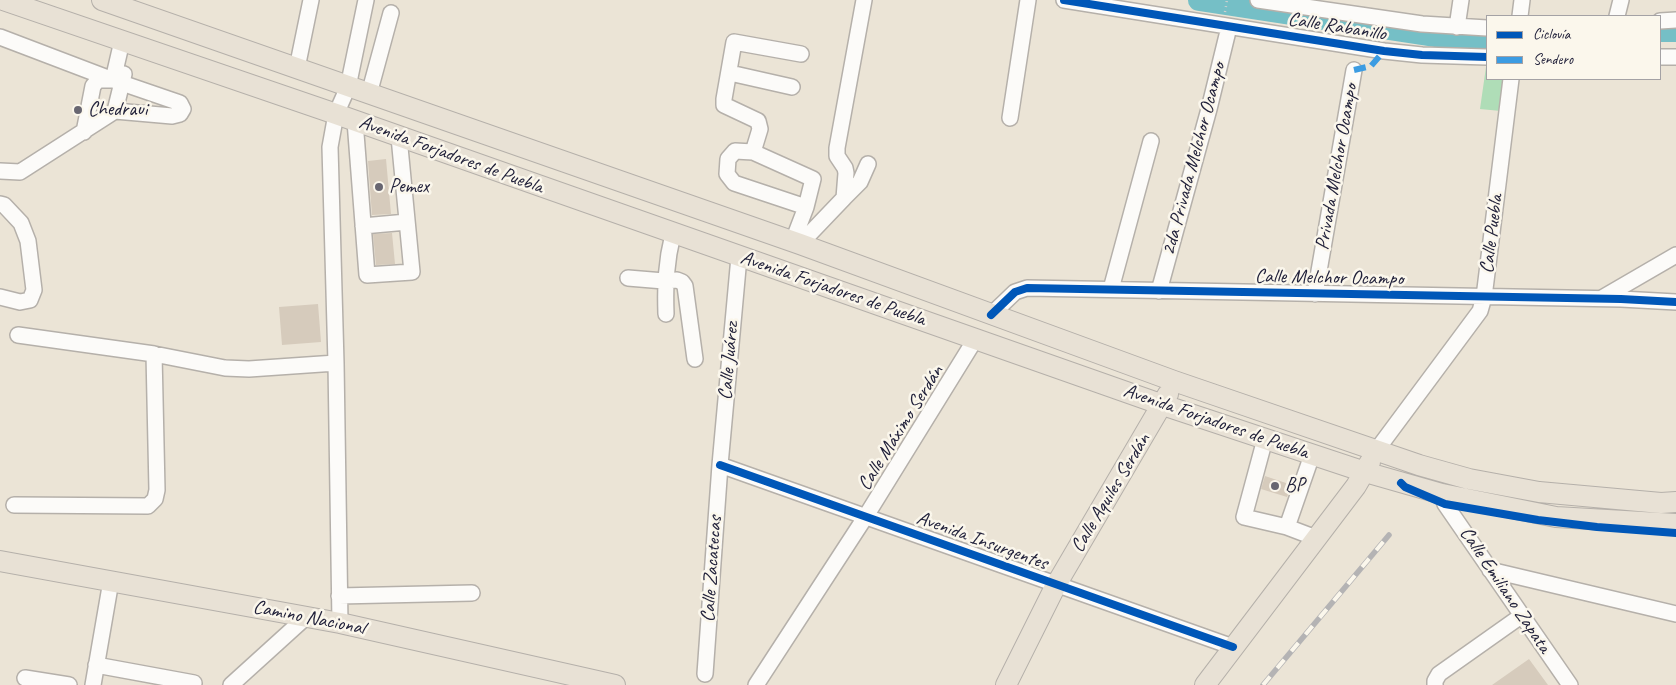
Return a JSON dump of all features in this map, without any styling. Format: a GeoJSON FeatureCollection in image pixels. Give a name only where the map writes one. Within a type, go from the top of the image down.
{"type":"FeatureCollection","features":[{"type":"Feature","properties":{"kind":"main road","name":"Avenida Forjadores de Puebla"},"geometry":{"type":"LineString","coordinates":[[3,0],[976,338],[1162,405],[1365,472],[1442,494],[1556,517],[1676,524]]}},
{"type":"Feature","properties":{"kind":"main road","name":"Avenida Forjadores de Puebla"},"geometry":{"type":"LineString","coordinates":[[102,0],[797,243],[1174,381],[1419,465],[1469,479],[1539,492],[1661,503],[1676,502]]}},
{"type":"Feature","properties":{"kind":"main road","name":"Calle Aquiles Serdán"},"geometry":{"type":"LineString","coordinates":[[1006,685],[1056,585],[1162,405],[1174,381]]}},
{"type":"Feature","properties":{"kind":"main road","name":"Calle Puebla"},"geometry":{"type":"LineString","coordinates":[[1205,685],[1365,472],[1376,451]]}},
{"type":"Feature","properties":{"kind":"main road","name":"Camino Nacional"},"geometry":{"type":"LineString","coordinates":[[0,561],[340,623],[561,679],[615,685]]}},
{"type":"Feature","properties":{"kind":"street"},"geometry":{"type":"LineString","coordinates":[[297,68],[311,0]]}},
{"type":"Feature","properties":{"kind":"street"},"geometry":{"type":"LineString","coordinates":[[366,0],[348,87],[346,118],[363,226],[367,275],[412,272],[399,137]]}},
{"type":"Feature","properties":{"kind":"street"},"geometry":{"type":"LineString","coordinates":[[844,198],[846,173],[837,156],[837,148],[864,0]]}},
{"type":"Feature","properties":{"kind":"street"},"geometry":{"type":"LineString","coordinates":[[1010,118],[1028,0]]}},
{"type":"Feature","properties":{"kind":"street","name":"Calle Rabanillo"},"geometry":{"type":"LineString","coordinates":[[1064,0],[1227,22],[1384,51],[1422,55],[1486,56]]}},
{"type":"Feature","properties":{"kind":"street"},"geometry":{"type":"LineString","coordinates":[[1258,0],[1294,3],[1422,24],[1486,28]]}},
{"type":"Feature","properties":{"kind":"street"},"geometry":{"type":"LineString","coordinates":[[1457,27],[1461,0]]}},
{"type":"Feature","properties":{"kind":"street"},"geometry":{"type":"LineString","coordinates":[[1520,15],[1522,0]]}},
{"type":"Feature","properties":{"kind":"street"},"geometry":{"type":"LineString","coordinates":[[1617,15],[1621,0]]}},
{"type":"Feature","properties":{"kind":"street"},"geometry":{"type":"LineString","coordinates":[[369,94],[391,13]]}},
{"type":"Feature","properties":{"kind":"street"},"geometry":{"type":"LineString","coordinates":[[1661,21],[1676,20]]}},
{"type":"Feature","properties":{"kind":"street","name":"2da Privada Melchor Ocampo"},"geometry":{"type":"LineString","coordinates":[[1159,291],[1209,109],[1227,22]]}},
{"type":"Feature","properties":{"kind":"street"},"geometry":{"type":"LineString","coordinates":[[0,37],[117,82],[180,103],[183,109],[180,114],[172,116],[114,111],[20,172],[0,171]]}},
{"type":"Feature","properties":{"kind":"street"},"geometry":{"type":"LineString","coordinates":[[753,152],[760,129],[758,121],[724,105],[734,42],[801,54]]}},
{"type":"Feature","properties":{"kind":"street"},"geometry":{"type":"LineString","coordinates":[[114,111],[117,82],[128,43]]}},
{"type":"Feature","properties":{"kind":"street"},"geometry":{"type":"LineString","coordinates":[[1661,57],[1676,57]]}},
{"type":"Feature","properties":{"kind":"street","name":"Privada Melchor Ocampo"},"geometry":{"type":"LineString","coordinates":[[1316,294],[1354,70]]}},
{"type":"Feature","properties":{"kind":"street"},"geometry":{"type":"LineString","coordinates":[[730,73],[792,87]]}},
{"type":"Feature","properties":{"kind":"street"},"geometry":{"type":"LineString","coordinates":[[84,132],[95,83],[98,80],[117,82]]}},
{"type":"Feature","properties":{"kind":"street","name":"Calle Puebla"},"geometry":{"type":"LineString","coordinates":[[1376,451],[1480,311],[1484,297],[1511,80]]}},
{"type":"Feature","properties":{"kind":"street"},"geometry":{"type":"LineString","coordinates":[[340,623],[330,147],[346,118]]}},
{"type":"Feature","properties":{"kind":"street"},"geometry":{"type":"LineString","coordinates":[[1111,289],[1151,141]]}},
{"type":"Feature","properties":{"kind":"street"},"geometry":{"type":"LineString","coordinates":[[797,243],[813,179],[753,152],[735,151],[728,159],[727,174],[734,183],[806,206]]}},
{"type":"Feature","properties":{"kind":"street"},"geometry":{"type":"LineString","coordinates":[[797,243],[860,182],[868,164]]}},
{"type":"Feature","properties":{"kind":"street"},"geometry":{"type":"LineString","coordinates":[[0,204],[4,205],[21,223],[28,241],[34,290],[30,300],[20,302],[0,297]]}},
{"type":"Feature","properties":{"kind":"street"},"geometry":{"type":"LineString","coordinates":[[363,226],[407,222]]}},
{"type":"Feature","properties":{"kind":"street"},"geometry":{"type":"LineString","coordinates":[[666,314],[664,281],[667,257],[673,234]]}},
{"type":"Feature","properties":{"kind":"street"},"geometry":{"type":"LineString","coordinates":[[1601,299],[1676,255]]}},
{"type":"Feature","properties":{"kind":"street","name":"Calle Juárez"},"geometry":{"type":"LineString","coordinates":[[720,464],[739,257]]}},
{"type":"Feature","properties":{"kind":"street"},"geometry":{"type":"LineString","coordinates":[[628,278],[664,281],[677,280],[682,282],[685,286],[695,359]]}},
{"type":"Feature","properties":{"kind":"street","name":"Calle Melchor Ocampo"},"geometry":{"type":"LineString","coordinates":[[991,315],[1015,292],[1021,289],[1111,289],[1676,302]]}},
{"type":"Feature","properties":{"kind":"street"},"geometry":{"type":"LineString","coordinates":[[18,335],[154,354],[233,368],[249,369],[336,363]]}},
{"type":"Feature","properties":{"kind":"street","name":"Calle Máximo Serdán"},"geometry":{"type":"LineString","coordinates":[[756,685],[866,516],[976,338]]}},
{"type":"Feature","properties":{"kind":"street"},"geometry":{"type":"LineString","coordinates":[[14,505],[148,506],[155,499],[157,490],[154,354]]}},
{"type":"Feature","properties":{"kind":"street"},"geometry":{"type":"LineString","coordinates":[[1264,439],[1244,517],[1287,527],[1316,538]]}},
{"type":"Feature","properties":{"kind":"street"},"geometry":{"type":"LineString","coordinates":[[1287,527],[1312,455]]}},
{"type":"Feature","properties":{"kind":"street","name":"Avenida Insurgentes"},"geometry":{"type":"LineString","coordinates":[[720,464],[1233,647]]}},
{"type":"Feature","properties":{"kind":"street","name":"Calle Zacatecas"},"geometry":{"type":"LineString","coordinates":[[704,674],[720,464]]}},
{"type":"Feature","properties":{"kind":"street","name":"Calle Emiliano Zapata"},"geometry":{"type":"LineString","coordinates":[[1442,494],[1445,504],[1570,685]]}},
{"type":"Feature","properties":{"kind":"street"},"geometry":{"type":"LineString","coordinates":[[1490,570],[1676,614]]}},
{"type":"Feature","properties":{"kind":"street"},"geometry":{"type":"LineString","coordinates":[[93,685],[111,582]]}},
{"type":"Feature","properties":{"kind":"street"},"geometry":{"type":"LineString","coordinates":[[339,596],[472,593]]}},
{"type":"Feature","properties":{"kind":"street"},"geometry":{"type":"LineString","coordinates":[[1435,685],[1439,674],[1521,616]]}},
{"type":"Feature","properties":{"kind":"street"},"geometry":{"type":"LineString","coordinates":[[231,685],[306,617]]}},
{"type":"Feature","properties":{"kind":"street"},"geometry":{"type":"LineString","coordinates":[[96,665],[194,683]]}},
{"type":"Feature","properties":{"kind":"street"},"geometry":{"type":"LineString","coordinates":[[25,678],[69,685]]}},
{"type":"Feature","properties":{"kind":"path"},"geometry":{"type":"LineString","coordinates":[[1227,0],[1227,22]]}},
{"type":"Feature","properties":{"kind":"green space"},"geometry":{"type":"Polygon","coordinates":[[[1486,67],[1486,80],[1505,80],[1501,111],[1480,109],[1486,67]]]}},
{"type":"Feature","properties":{"kind":"building","name":"Pemex"},"geometry":{"type":"Polygon","coordinates":[[[386,159],[391,214],[372,215],[368,161],[386,159]]]}},
{"type":"Feature","properties":{"kind":"building","name":"Pemex"},"geometry":{"type":"Polygon","coordinates":[[[392,233],[395,264],[376,265],[373,234],[392,233]]]}},
{"type":"Feature","properties":{"kind":"building"},"geometry":{"type":"Polygon","coordinates":[[[318,304],[321,342],[282,345],[279,307],[318,304]]]}},
{"type":"Feature","properties":{"kind":"building","name":"BP"},"geometry":{"type":"Polygon","coordinates":[[[1265,476],[1292,485],[1287,497],[1261,489],[1265,476]]]}},
{"type":"Feature","properties":{"kind":"building"},"geometry":{"type":"Polygon","coordinates":[[[1529,659],[1548,685],[1492,685],[1529,659]]]}},
{"type":"Feature","properties":{"kind":"waterway"},"geometry":{"type":"LineString","coordinates":[[1199,0],[1441,37],[1486,37]]}},
{"type":"Feature","properties":{"kind":"waterway"},"geometry":{"type":"LineString","coordinates":[[1661,31],[1676,31]]}},
{"type":"Feature","properties":{"kind":"railway"},"geometry":{"type":"LineString","coordinates":[[1263,685],[1389,535]]}},
{"type":"Feature","properties":{"kind":"marked path"},"geometry":{"type":"LineString","coordinates":[[1354,70],[1371,66],[1384,51]]}},
{"type":"Feature","properties":{"kind":"cycle path"},"geometry":{"type":"LineString","coordinates":[[1064,0],[1384,51],[1422,55],[1486,57]]}},
{"type":"Feature","properties":{"kind":"cycle path"},"geometry":{"type":"LineString","coordinates":[[991,315],[1015,292],[1027,288],[1621,299],[1676,302]]}},
{"type":"Feature","properties":{"kind":"cycle path"},"geometry":{"type":"LineString","coordinates":[[720,465],[1233,647]]}},
{"type":"Feature","properties":{"kind":"cycle path"},"geometry":{"type":"LineString","coordinates":[[1401,483],[1405,487],[1445,504],[1538,520],[1676,533]]}},
{"type":"Feature","properties":{"kind":"place","name":"Chedraui"},"geometry":{"type":"Point","coordinates":[78,110]}},
{"type":"Feature","properties":{"kind":"place","name":"Pemex"},"geometry":{"type":"Point","coordinates":[379,187]}},
{"type":"Feature","properties":{"kind":"place","name":"BP"},"geometry":{"type":"Point","coordinates":[1275,486]}}]}
